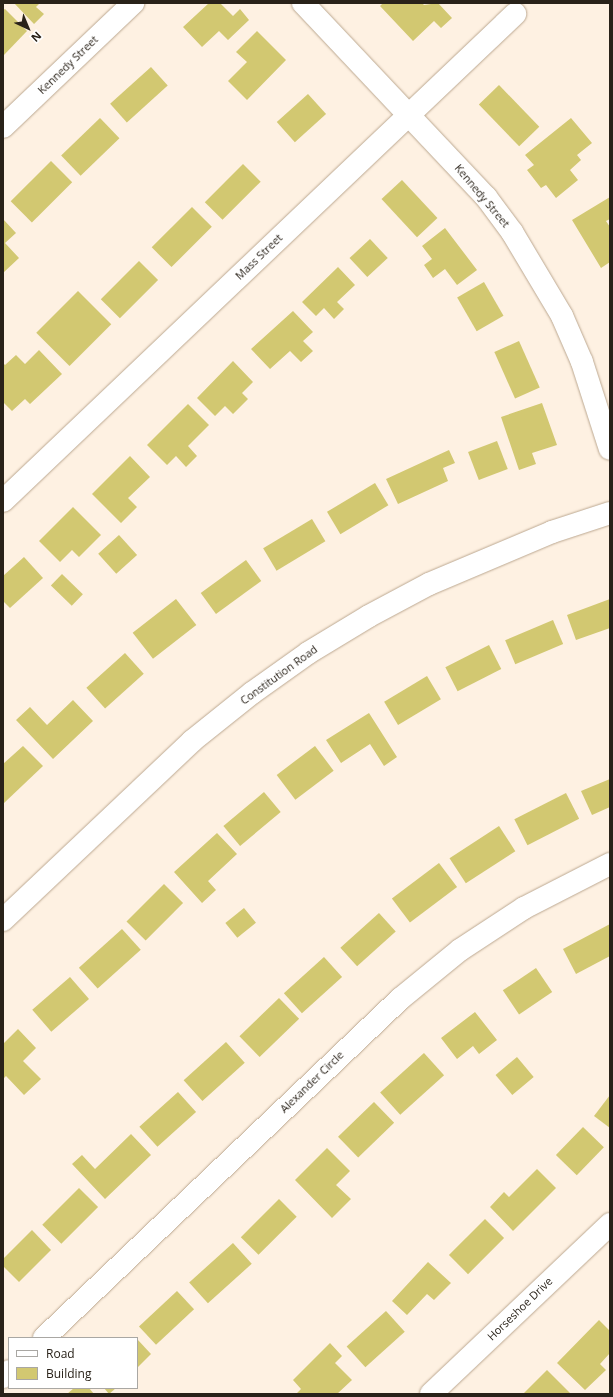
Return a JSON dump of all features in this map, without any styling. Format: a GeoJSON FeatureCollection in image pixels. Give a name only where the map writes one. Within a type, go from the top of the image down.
{"type":"FeatureCollection","features":[{"type":"Feature","properties":{"kind":"street","name":"Kennedy Street"},"geometry":{"type":"LineString","coordinates":[[3,127],[133,3]]}},
{"type":"Feature","properties":{"kind":"street","name":"Kennedy Street"},"geometry":{"type":"LineString","coordinates":[[303,3],[486,198],[512,232],[562,316],[582,362],[610,450]]}},
{"type":"Feature","properties":{"kind":"street","name":"Mass Street"},"geometry":{"type":"LineString","coordinates":[[3,501],[408,114],[515,14]]}},
{"type":"Feature","properties":{"kind":"street","name":"Constitution Road"},"geometry":{"type":"LineString","coordinates":[[3,920],[192,741],[252,693],[308,653],[369,616],[429,584],[552,532],[610,513]]}},
{"type":"Feature","properties":{"kind":"street","name":"Alexander Circle"},"geometry":{"type":"LineString","coordinates":[[45,1337],[400,999],[460,950],[524,908],[610,864]]}},
{"type":"Feature","properties":{"kind":"street","name":"Horseshoe Drive"},"geometry":{"type":"LineString","coordinates":[[431,1394],[610,1224]]}},
{"type":"Feature","properties":{"kind":"building"},"geometry":{"type":"Polygon","coordinates":[[[14,3],[40,3],[36,7],[44,14],[34,24],[14,3]]]}},
{"type":"Feature","properties":{"kind":"building"},"geometry":{"type":"Polygon","coordinates":[[[209,3],[220,3],[233,16],[240,9],[249,20],[228,40],[219,31],[202,47],[183,27],[209,3]]]}},
{"type":"Feature","properties":{"kind":"building"},"geometry":{"type":"Polygon","coordinates":[[[383,3],[422,3],[424,5],[438,3],[452,18],[441,28],[434,21],[413,41],[380,6],[383,3]]]}},
{"type":"Feature","properties":{"kind":"building"},"geometry":{"type":"Polygon","coordinates":[[[5,9],[27,31],[3,56],[3,10],[5,9]]]}},
{"type":"Feature","properties":{"kind":"building"},"geometry":{"type":"Polygon","coordinates":[[[257,31],[286,60],[247,100],[228,81],[247,62],[236,52],[257,31]]]}},
{"type":"Feature","properties":{"kind":"building"},"geometry":{"type":"Polygon","coordinates":[[[151,67],[168,86],[127,122],[110,104],[151,67]]]}},
{"type":"Feature","properties":{"kind":"building"},"geometry":{"type":"Polygon","coordinates":[[[499,85],[539,127],[519,146],[479,104],[499,85]]]}},
{"type":"Feature","properties":{"kind":"building"},"geometry":{"type":"Polygon","coordinates":[[[308,94],[326,114],[295,142],[277,122],[308,94]]]}},
{"type":"Feature","properties":{"kind":"building"},"geometry":{"type":"Polygon","coordinates":[[[100,118],[119,138],[81,176],[61,156],[100,118]]]}},
{"type":"Feature","properties":{"kind":"building"},"geometry":{"type":"Polygon","coordinates":[[[571,118],[592,143],[577,155],[581,160],[570,170],[578,180],[556,198],[546,185],[541,188],[527,170],[534,165],[525,155],[571,118]]]}},
{"type":"Feature","properties":{"kind":"building"},"geometry":{"type":"Polygon","coordinates":[[[51,161],[72,182],[32,223],[11,201],[51,161]]]}},
{"type":"Feature","properties":{"kind":"building"},"geometry":{"type":"Polygon","coordinates":[[[243,164],[261,182],[222,220],[205,202],[243,164]]]}},
{"type":"Feature","properties":{"kind":"building"},"geometry":{"type":"Polygon","coordinates":[[[402,180],[437,218],[417,237],[382,199],[402,180]]]}},
{"type":"Feature","properties":{"kind":"building"},"geometry":{"type":"Polygon","coordinates":[[[610,197],[610,219],[606,221],[610,227],[610,262],[601,268],[572,220],[610,197]]]}},
{"type":"Feature","properties":{"kind":"building"},"geometry":{"type":"Polygon","coordinates":[[[192,207],[212,227],[171,267],[152,247],[192,207]]]}},
{"type":"Feature","properties":{"kind":"building"},"geometry":{"type":"Polygon","coordinates":[[[3,219],[16,233],[5,243],[19,258],[3,273],[3,219]]]}},
{"type":"Feature","properties":{"kind":"building"},"geometry":{"type":"Polygon","coordinates":[[[445,228],[477,270],[457,285],[445,269],[433,278],[424,265],[432,259],[422,246],[445,228]]]}},
{"type":"Feature","properties":{"kind":"building"},"geometry":{"type":"Polygon","coordinates":[[[370,239],[388,258],[367,277],[350,258],[370,239]]]}},
{"type":"Feature","properties":{"kind":"building"},"geometry":{"type":"Polygon","coordinates":[[[139,261],[158,280],[120,318],[101,299],[139,261]]]}},
{"type":"Feature","properties":{"kind":"building"},"geometry":{"type":"Polygon","coordinates":[[[338,267],[355,285],[337,302],[344,309],[334,319],[324,308],[316,316],[302,302],[338,267]]]}},
{"type":"Feature","properties":{"kind":"building"},"geometry":{"type":"Polygon","coordinates":[[[484,282],[504,316],[477,331],[457,298],[484,282]]]}},
{"type":"Feature","properties":{"kind":"building"},"geometry":{"type":"Polygon","coordinates":[[[78,291],[111,324],[70,366],[36,333],[78,291]]]}},
{"type":"Feature","properties":{"kind":"building"},"geometry":{"type":"Polygon","coordinates":[[[293,311],[313,332],[303,341],[313,351],[301,362],[290,351],[270,369],[251,349],[293,311]]]}},
{"type":"Feature","properties":{"kind":"building"},"geometry":{"type":"Polygon","coordinates":[[[519,341],[540,388],[515,399],[494,352],[519,341]]]}},
{"type":"Feature","properties":{"kind":"building"},"geometry":{"type":"Polygon","coordinates":[[[39,350],[62,374],[30,404],[25,399],[12,411],[3,402],[3,363],[5,365],[16,355],[25,364],[39,350]]]}},
{"type":"Feature","properties":{"kind":"building"},"geometry":{"type":"Polygon","coordinates":[[[233,361],[253,382],[242,393],[248,399],[233,414],[225,406],[215,416],[197,398],[233,361]]]}},
{"type":"Feature","properties":{"kind":"building"},"geometry":{"type":"Polygon","coordinates":[[[542,403],[557,445],[532,453],[536,464],[519,470],[501,417],[542,403]]]}},
{"type":"Feature","properties":{"kind":"building"},"geometry":{"type":"Polygon","coordinates":[[[188,404],[209,425],[188,446],[197,456],[186,467],[176,456],[167,465],[147,445],[188,404]]]}},
{"type":"Feature","properties":{"kind":"building"},"geometry":{"type":"Polygon","coordinates":[[[497,441],[508,469],[479,480],[468,452],[497,441]]]}},
{"type":"Feature","properties":{"kind":"building"},"geometry":{"type":"Polygon","coordinates":[[[449,450],[455,463],[443,468],[448,481],[398,504],[386,479],[449,450]]]}},
{"type":"Feature","properties":{"kind":"building"},"geometry":{"type":"Polygon","coordinates":[[[130,456],[150,477],[128,498],[137,507],[121,523],[92,494],[130,456]]]}},
{"type":"Feature","properties":{"kind":"building"},"geometry":{"type":"Polygon","coordinates":[[[375,483],[388,505],[340,534],[327,512],[375,483]]]}},
{"type":"Feature","properties":{"kind":"building"},"geometry":{"type":"Polygon","coordinates":[[[73,507],[101,535],[79,557],[72,550],[60,562],[39,541],[73,507]]]}},
{"type":"Feature","properties":{"kind":"building"},"geometry":{"type":"Polygon","coordinates":[[[312,519],[325,541],[277,571],[263,548],[312,519]]]}},
{"type":"Feature","properties":{"kind":"building"},"geometry":{"type":"Polygon","coordinates":[[[119,535],[137,555],[116,574],[98,554],[119,535]]]}},
{"type":"Feature","properties":{"kind":"building"},"geometry":{"type":"Polygon","coordinates":[[[24,557],[43,578],[10,608],[3,601],[3,576],[24,557]]]}},
{"type":"Feature","properties":{"kind":"building"},"geometry":{"type":"Polygon","coordinates":[[[246,560],[261,581],[216,614],[201,593],[246,560]]]}},
{"type":"Feature","properties":{"kind":"building"},"geometry":{"type":"Polygon","coordinates":[[[62,574],[83,594],[72,606],[51,586],[62,574]]]}},
{"type":"Feature","properties":{"kind":"building"},"geometry":{"type":"Polygon","coordinates":[[[176,599],[196,625],[153,659],[133,633],[176,599]]]}},
{"type":"Feature","properties":{"kind":"building"},"geometry":{"type":"Polygon","coordinates":[[[610,599],[610,628],[576,640],[567,615],[610,599]]]}},
{"type":"Feature","properties":{"kind":"building"},"geometry":{"type":"Polygon","coordinates":[[[553,620],[563,644],[515,664],[505,640],[553,620]]]}},
{"type":"Feature","properties":{"kind":"building"},"geometry":{"type":"Polygon","coordinates":[[[489,645],[501,669],[458,691],[445,667],[489,645]]]}},
{"type":"Feature","properties":{"kind":"building"},"geometry":{"type":"Polygon","coordinates":[[[125,653],[144,674],[105,709],[86,688],[125,653]]]}},
{"type":"Feature","properties":{"kind":"building"},"geometry":{"type":"Polygon","coordinates":[[[427,676],[441,699],[398,725],[384,702],[427,676]]]}},
{"type":"Feature","properties":{"kind":"building"},"geometry":{"type":"Polygon","coordinates":[[[73,700],[93,721],[53,759],[16,720],[30,707],[47,725],[73,700]]]}},
{"type":"Feature","properties":{"kind":"building"},"geometry":{"type":"Polygon","coordinates":[[[369,713],[397,757],[384,766],[370,744],[341,763],[326,740],[369,713]]]}},
{"type":"Feature","properties":{"kind":"building"},"geometry":{"type":"Polygon","coordinates":[[[23,746],[43,766],[3,804],[3,764],[23,746]]]}},
{"type":"Feature","properties":{"kind":"building"},"geometry":{"type":"Polygon","coordinates":[[[315,746],[334,771],[295,800],[277,775],[315,746]]]}},
{"type":"Feature","properties":{"kind":"building"},"geometry":{"type":"Polygon","coordinates":[[[610,779],[610,807],[592,815],[581,791],[610,779]]]}},
{"type":"Feature","properties":{"kind":"building"},"geometry":{"type":"Polygon","coordinates":[[[264,792],[281,812],[240,846],[223,826],[264,792]]]}},
{"type":"Feature","properties":{"kind":"building"},"geometry":{"type":"Polygon","coordinates":[[[566,793],[579,819],[527,845],[514,819],[566,793]]]}},
{"type":"Feature","properties":{"kind":"building"},"geometry":{"type":"Polygon","coordinates":[[[499,826],[515,851],[466,883],[450,858],[499,826]]]}},
{"type":"Feature","properties":{"kind":"building"},"geometry":{"type":"Polygon","coordinates":[[[217,833],[237,854],[208,881],[216,890],[202,903],[174,872],[217,833]]]}},
{"type":"Feature","properties":{"kind":"building"},"geometry":{"type":"Polygon","coordinates":[[[439,863],[457,887],[410,922],[392,899],[439,863]]]}},
{"type":"Feature","properties":{"kind":"building"},"geometry":{"type":"Polygon","coordinates":[[[164,884],[183,903],[146,941],[127,921],[164,884]]]}},
{"type":"Feature","properties":{"kind":"building"},"geometry":{"type":"Polygon","coordinates":[[[244,908],[256,923],[237,938],[225,923],[244,908]]]}},
{"type":"Feature","properties":{"kind":"building"},"geometry":{"type":"Polygon","coordinates":[[[379,913],[396,932],[357,966],[340,948],[379,913]]]}},
{"type":"Feature","properties":{"kind":"building"},"geometry":{"type":"Polygon","coordinates":[[[610,924],[610,956],[576,974],[563,949],[610,924]]]}},
{"type":"Feature","properties":{"kind":"building"},"geometry":{"type":"Polygon","coordinates":[[[122,929],[141,950],[98,989],[79,968],[122,929]]]}},
{"type":"Feature","properties":{"kind":"building"},"geometry":{"type":"Polygon","coordinates":[[[324,957],[342,977],[302,1013],[284,993],[324,957]]]}},
{"type":"Feature","properties":{"kind":"building"},"geometry":{"type":"Polygon","coordinates":[[[536,968],[552,992],[519,1014],[503,990],[536,968]]]}},
{"type":"Feature","properties":{"kind":"building"},"geometry":{"type":"Polygon","coordinates":[[[70,977],[89,999],[51,1032],[32,1010],[70,977]]]}},
{"type":"Feature","properties":{"kind":"building"},"geometry":{"type":"Polygon","coordinates":[[[279,998],[299,1019],[260,1057],[239,1036],[279,998]]]}},
{"type":"Feature","properties":{"kind":"building"},"geometry":{"type":"Polygon","coordinates":[[[475,1012],[497,1040],[479,1054],[473,1046],[457,1059],[441,1038],[475,1012]]]}},
{"type":"Feature","properties":{"kind":"building"},"geometry":{"type":"Polygon","coordinates":[[[18,1029],[36,1048],[23,1061],[41,1079],[24,1095],[6,1076],[3,1079],[3,1044],[18,1029]]]}},
{"type":"Feature","properties":{"kind":"building"},"geometry":{"type":"Polygon","coordinates":[[[226,1042],[245,1063],[202,1101],[184,1080],[226,1042]]]}},
{"type":"Feature","properties":{"kind":"building"},"geometry":{"type":"Polygon","coordinates":[[[424,1053],[444,1075],[400,1115],[380,1092],[424,1053]]]}},
{"type":"Feature","properties":{"kind":"building"},"geometry":{"type":"Polygon","coordinates":[[[517,1057],[534,1077],[512,1095],[496,1075],[517,1057]]]}},
{"type":"Feature","properties":{"kind":"building"},"geometry":{"type":"Polygon","coordinates":[[[178,1092],[196,1112],[157,1147],[139,1127],[178,1092]]]}},
{"type":"Feature","properties":{"kind":"building"},"geometry":{"type":"Polygon","coordinates":[[[610,1095],[610,1128],[594,1116],[610,1095]]]}},
{"type":"Feature","properties":{"kind":"building"},"geometry":{"type":"Polygon","coordinates":[[[374,1102],[394,1123],[358,1158],[338,1137],[374,1102]]]}},
{"type":"Feature","properties":{"kind":"building"},"geometry":{"type":"Polygon","coordinates":[[[583,1127],[604,1147],[577,1175],[556,1155],[583,1127]]]}},
{"type":"Feature","properties":{"kind":"building"},"geometry":{"type":"Polygon","coordinates":[[[131,1134],[151,1155],[105,1199],[72,1164],[82,1155],[95,1169],[131,1134]]]}},
{"type":"Feature","properties":{"kind":"building"},"geometry":{"type":"Polygon","coordinates":[[[327,1148],[350,1171],[336,1185],[351,1199],[332,1218],[295,1180],[327,1148]]]}},
{"type":"Feature","properties":{"kind":"building"},"geometry":{"type":"Polygon","coordinates":[[[537,1169],[556,1188],[513,1231],[490,1207],[504,1192],[509,1197],[537,1169]]]}},
{"type":"Feature","properties":{"kind":"building"},"geometry":{"type":"Polygon","coordinates":[[[79,1188],[98,1207],[61,1244],[42,1225],[79,1188]]]}},
{"type":"Feature","properties":{"kind":"building"},"geometry":{"type":"Polygon","coordinates":[[[279,1199],[297,1217],[258,1255],[241,1237],[279,1199]]]}},
{"type":"Feature","properties":{"kind":"building"},"geometry":{"type":"Polygon","coordinates":[[[485,1219],[504,1238],[468,1274],[449,1255],[485,1219]]]}},
{"type":"Feature","properties":{"kind":"building"},"geometry":{"type":"Polygon","coordinates":[[[32,1230],[51,1250],[19,1282],[3,1266],[3,1259],[32,1230]]]}},
{"type":"Feature","properties":{"kind":"building"},"geometry":{"type":"Polygon","coordinates":[[[233,1243],[252,1264],[208,1303],[189,1282],[233,1243]]]}},
{"type":"Feature","properties":{"kind":"building"},"geometry":{"type":"Polygon","coordinates":[[[428,1262],[451,1283],[434,1300],[427,1294],[407,1315],[392,1301],[428,1262]]]}},
{"type":"Feature","properties":{"kind":"building"},"geometry":{"type":"Polygon","coordinates":[[[177,1291],[194,1309],[156,1345],[139,1326],[177,1291]]]}},
{"type":"Feature","properties":{"kind":"building"},"geometry":{"type":"Polygon","coordinates":[[[386,1311],[405,1332],[365,1367],[347,1346],[386,1311]]]}},
{"type":"Feature","properties":{"kind":"building"},"geometry":{"type":"Polygon","coordinates":[[[599,1320],[610,1331],[610,1353],[600,1364],[606,1370],[585,1390],[557,1363],[599,1320]]]}},
{"type":"Feature","properties":{"kind":"building"},"geometry":{"type":"Polygon","coordinates":[[[138,1340],[151,1354],[138,1367],[138,1340]]]}},
{"type":"Feature","properties":{"kind":"building"},"geometry":{"type":"Polygon","coordinates":[[[330,1343],[342,1356],[335,1363],[352,1380],[337,1394],[296,1394],[301,1389],[293,1380],[330,1343]]]}},
{"type":"Feature","properties":{"kind":"building"},"geometry":{"type":"Polygon","coordinates":[[[547,1370],[570,1393],[523,1394],[547,1370]]]}},
{"type":"Feature","properties":{"kind":"building"},"geometry":{"type":"Polygon","coordinates":[[[73,1389],[90,1389],[94,1394],[67,1394],[73,1389]]]}},
{"type":"Feature","properties":{"kind":"building"},"geometry":{"type":"Polygon","coordinates":[[[105,1389],[115,1389],[109,1394],[105,1389]]]}}]}
